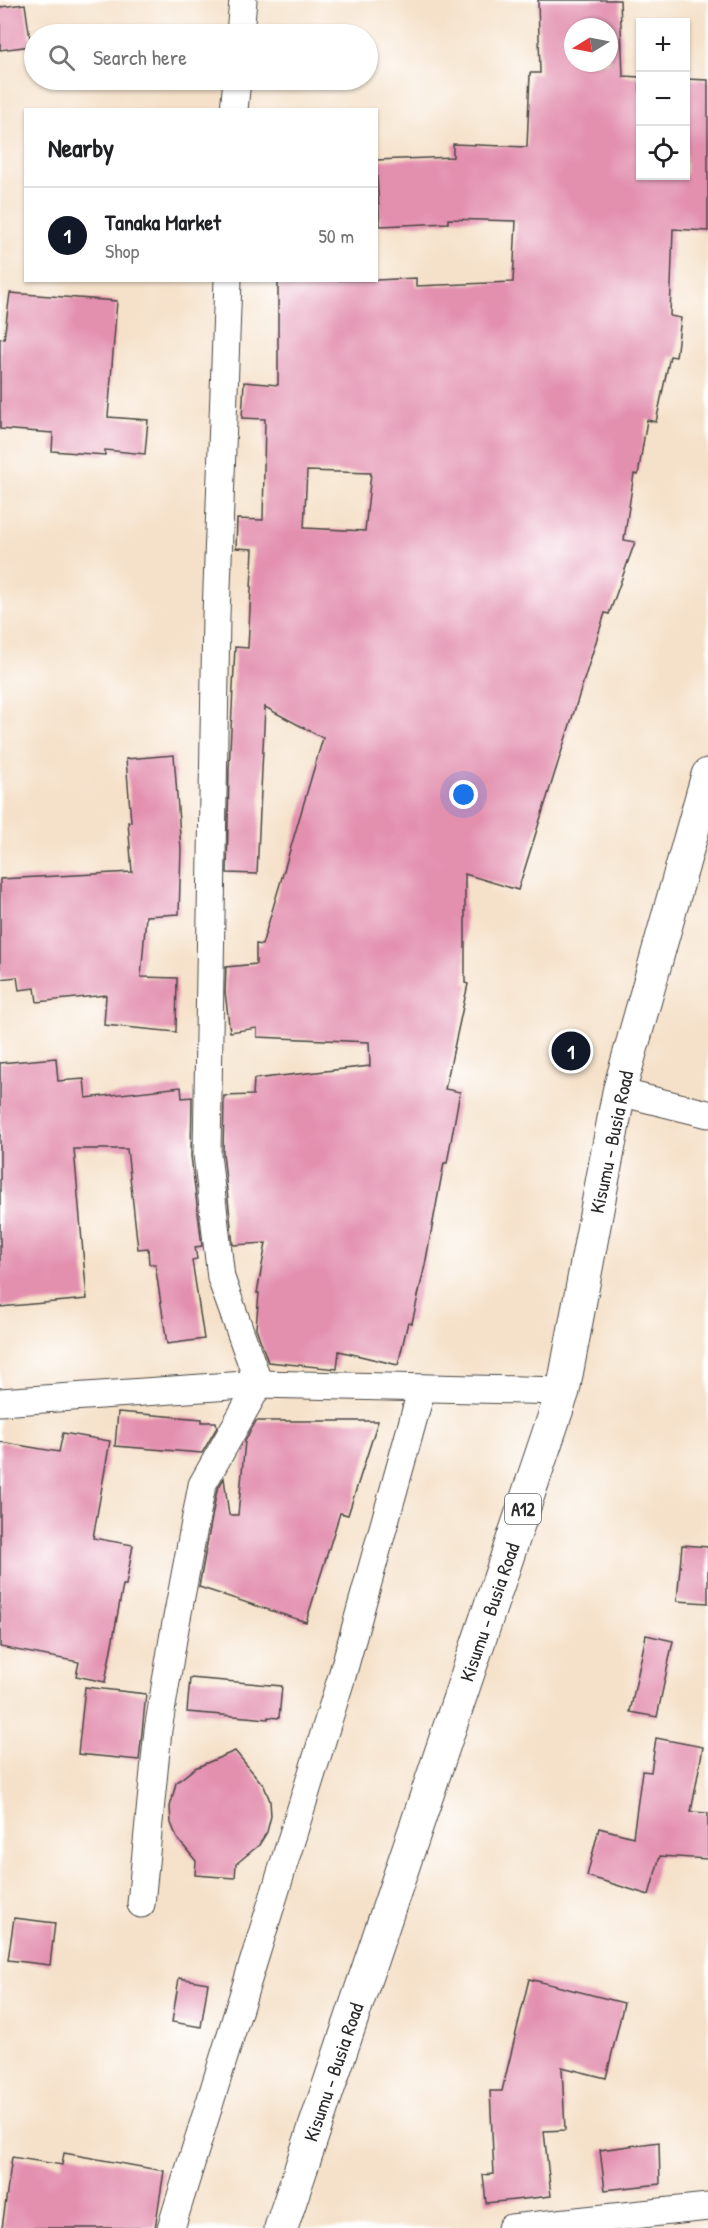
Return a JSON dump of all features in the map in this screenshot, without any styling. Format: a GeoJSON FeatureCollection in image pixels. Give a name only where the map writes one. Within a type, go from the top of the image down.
{"type":"FeatureCollection","features":[{"type":"Feature","properties":{"kind":"highway","name":"Kisumu - Busia Road"},"geometry":{"type":"LineString","coordinates":[[281,2228],[563,1391],[619,1092],[708,775]]}},
{"type":"Feature","properties":{"kind":"street"},"geometry":{"type":"LineString","coordinates":[[241,24],[243,0]]}},
{"type":"Feature","properties":{"kind":"street"},"geometry":{"type":"LineString","coordinates":[[234,108],[236,90]]}},
{"type":"Feature","properties":{"kind":"street"},"geometry":{"type":"LineString","coordinates":[[228,282],[216,628],[207,1154],[221,1278],[260,1384]]}},
{"type":"Feature","properties":{"kind":"street"},"geometry":{"type":"LineString","coordinates":[[619,1092],[708,1114]]}},
{"type":"Feature","properties":{"kind":"street"},"geometry":{"type":"LineString","coordinates":[[141,1904],[158,1730],[202,1485],[260,1384]]}},
{"type":"Feature","properties":{"kind":"street"},"geometry":{"type":"LineString","coordinates":[[0,1402],[260,1384],[563,1391]]}},
{"type":"Feature","properties":{"kind":"street"},"geometry":{"type":"LineString","coordinates":[[171,2228],[342,1676],[422,1388]]}},
{"type":"Feature","properties":{"kind":"street"},"geometry":{"type":"LineString","coordinates":[[511,2228],[708,2207]]}},
{"type":"Feature","properties":{"kind":"building"},"geometry":{"type":"Polygon","coordinates":[[[538,0],[620,0],[623,76],[636,77],[636,180],[690,180],[690,79],[708,80],[708,231],[673,229],[670,316],[681,318],[676,357],[670,356],[656,422],[647,420],[638,475],[634,474],[624,540],[635,542],[609,614],[605,613],[518,890],[465,874],[465,983],[468,984],[445,1089],[460,1092],[412,1323],[408,1322],[398,1365],[339,1351],[337,1369],[268,1362],[256,1328],[259,1293],[257,1293],[266,1243],[233,1245],[223,1153],[224,1096],[253,1095],[254,1079],[370,1066],[369,1042],[257,1037],[257,1028],[230,1032],[225,992],[226,967],[256,964],[256,944],[262,945],[323,738],[265,707],[257,874],[227,873],[235,647],[248,648],[253,549],[236,548],[237,519],[263,520],[265,419],[242,418],[244,382],[278,385],[278,282],[378,282],[378,280],[416,278],[416,286],[513,282],[516,221],[448,219],[448,223],[380,226],[378,160],[453,157],[453,144],[527,147],[530,73],[540,73],[538,0]],[[307,471],[304,528],[365,531],[371,473],[307,471]]]}},
{"type":"Feature","properties":{"kind":"building"},"geometry":{"type":"Polygon","coordinates":[[[25,4],[28,24],[24,24],[24,47],[0,50],[0,7],[25,4]]]}},
{"type":"Feature","properties":{"kind":"building"},"geometry":{"type":"Polygon","coordinates":[[[10,293],[117,301],[108,417],[148,420],[145,454],[105,450],[105,455],[52,451],[53,433],[0,429],[0,338],[4,339],[10,293]]]}},
{"type":"Feature","properties":{"kind":"building"},"geometry":{"type":"Polygon","coordinates":[[[174,755],[181,849],[179,914],[146,916],[141,977],[177,978],[176,1032],[104,1025],[106,995],[37,1002],[35,988],[19,990],[17,977],[0,979],[0,879],[132,872],[126,759],[174,755]]]}},
{"type":"Feature","properties":{"kind":"building"},"geometry":{"type":"Polygon","coordinates":[[[56,1058],[58,1081],[84,1079],[86,1098],[181,1087],[182,1098],[192,1097],[191,1156],[202,1246],[195,1247],[197,1259],[192,1260],[204,1339],[167,1344],[155,1264],[149,1264],[148,1248],[138,1249],[127,1149],[74,1149],[87,1299],[0,1307],[0,1063],[56,1058]]]}},
{"type":"Feature","properties":{"kind":"building"},"geometry":{"type":"Polygon","coordinates":[[[118,1412],[202,1419],[202,1422],[216,1422],[217,1427],[202,1453],[115,1446],[118,1412]]]}},
{"type":"Feature","properties":{"kind":"building"},"geometry":{"type":"Polygon","coordinates":[[[256,1421],[378,1421],[348,1515],[340,1513],[306,1622],[199,1587],[217,1490],[224,1478],[229,1515],[238,1515],[245,1441],[256,1421]]]}},
{"type":"Feature","properties":{"kind":"building"},"geometry":{"type":"Polygon","coordinates":[[[63,1433],[110,1441],[93,1538],[133,1545],[105,1682],[76,1676],[79,1662],[0,1647],[0,1442],[59,1452],[63,1433]]]}},
{"type":"Feature","properties":{"kind":"building"},"geometry":{"type":"Polygon","coordinates":[[[682,1545],[708,1547],[708,1603],[677,1601],[682,1545]]]}},
{"type":"Feature","properties":{"kind":"building"},"geometry":{"type":"Polygon","coordinates":[[[646,1635],[673,1641],[657,1717],[630,1712],[646,1635]]]}},
{"type":"Feature","properties":{"kind":"building"},"geometry":{"type":"Polygon","coordinates":[[[190,1678],[282,1686],[279,1718],[187,1712],[190,1678]]]}},
{"type":"Feature","properties":{"kind":"building"},"geometry":{"type":"Polygon","coordinates":[[[85,1687],[146,1694],[139,1760],[78,1754],[85,1687]]]}},
{"type":"Feature","properties":{"kind":"building"},"geometry":{"type":"Polygon","coordinates":[[[656,1738],[703,1747],[691,1812],[708,1813],[708,1859],[660,1856],[649,1895],[587,1876],[599,1828],[633,1837],[642,1771],[651,1772],[656,1738]]]}},
{"type":"Feature","properties":{"kind":"building"},"geometry":{"type":"Polygon","coordinates":[[[235,1751],[264,1786],[270,1801],[271,1816],[267,1832],[259,1845],[236,1864],[235,1878],[195,1875],[196,1861],[177,1838],[171,1823],[170,1807],[176,1783],[195,1768],[235,1751]]]}},
{"type":"Feature","properties":{"kind":"building"},"geometry":{"type":"Polygon","coordinates":[[[14,1918],[55,1923],[50,1965],[8,1960],[14,1918]]]}},
{"type":"Feature","properties":{"kind":"building"},"geometry":{"type":"Polygon","coordinates":[[[179,1978],[208,1983],[201,2027],[172,2022],[179,1978]]]}},
{"type":"Feature","properties":{"kind":"building"},"geometry":{"type":"Polygon","coordinates":[[[529,1979],[624,2003],[606,2078],[562,2067],[565,2130],[544,2131],[551,2196],[486,2203],[483,2175],[494,2174],[490,2091],[502,2091],[529,1979]]]}},
{"type":"Feature","properties":{"kind":"building"},"geometry":{"type":"Polygon","coordinates":[[[659,2142],[660,2184],[605,2190],[600,2150],[659,2142]]]}},
{"type":"Feature","properties":{"kind":"building"},"geometry":{"type":"Polygon","coordinates":[[[64,2153],[164,2171],[155,2228],[2,2228],[12,2157],[62,2165],[64,2153]]]}},
{"type":"Feature","properties":{"kind":"place","name":"Tanaka Market"},"geometry":{"type":"Point","coordinates":[571,1051]}}]}
